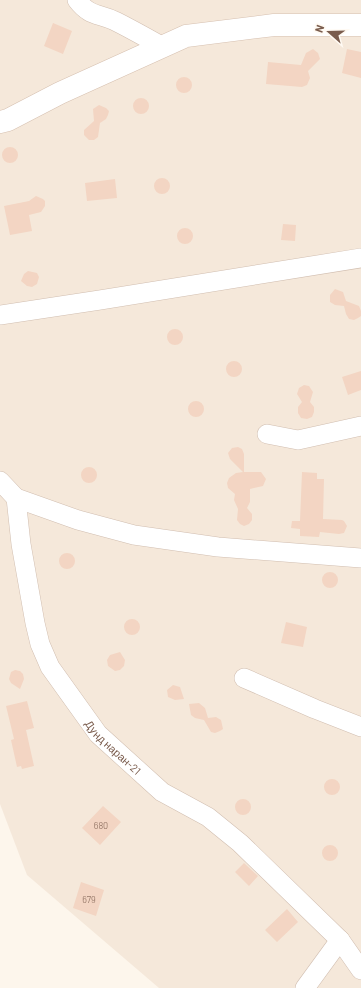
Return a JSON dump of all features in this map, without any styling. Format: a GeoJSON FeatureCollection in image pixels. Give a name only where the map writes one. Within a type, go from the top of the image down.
{"type":"FeatureCollection","features":[{"type":"Feature","properties":{"kind":"street"},"geometry":{"type":"LineString","coordinates":[[77,0],[83,8],[98,16],[113,20],[162,47]]}},
{"type":"Feature","properties":{"kind":"street"},"geometry":{"type":"LineString","coordinates":[[0,122],[8,120],[60,93],[186,36],[274,25],[361,26]]}},
{"type":"Feature","properties":{"kind":"street"},"geometry":{"type":"LineString","coordinates":[[0,314],[100,300],[361,258]]}},
{"type":"Feature","properties":{"kind":"street"},"geometry":{"type":"LineString","coordinates":[[267,434],[298,440],[361,426]]}},
{"type":"Feature","properties":{"kind":"street"},"geometry":{"type":"LineString","coordinates":[[0,481],[16,498],[78,520],[134,535],[218,547],[361,558]]}},
{"type":"Feature","properties":{"kind":"street","name":"Дунд наран-21"},"geometry":{"type":"LineString","coordinates":[[16,498],[21,544],[40,644],[50,667],[98,734],[162,792],[208,817],[240,843],[340,940],[361,970]]}},
{"type":"Feature","properties":{"kind":"street"},"geometry":{"type":"LineString","coordinates":[[244,678],[361,727]]}},
{"type":"Feature","properties":{"kind":"street"},"geometry":{"type":"LineString","coordinates":[[305,988],[340,940]]}},
{"type":"Feature","properties":{"kind":"shaded area"},"geometry":{"type":"Polygon","coordinates":[[[0,0],[361,0],[361,988],[159,988],[27,875],[0,804],[0,0]]]}},
{"type":"Feature","properties":{"kind":"building"},"geometry":{"type":"Polygon","coordinates":[[[53,23],[72,31],[63,54],[44,46],[53,23]]]}},
{"type":"Feature","properties":{"kind":"building"},"geometry":{"type":"Polygon","coordinates":[[[313,49],[318,53],[320,59],[308,71],[310,78],[307,85],[302,87],[266,84],[268,62],[301,65],[306,53],[313,49]]]}},
{"type":"Feature","properties":{"kind":"building"},"geometry":{"type":"Polygon","coordinates":[[[347,49],[361,52],[361,78],[342,73],[347,49]]]}},
{"type":"Feature","properties":{"kind":"building"},"geometry":{"type":"Polygon","coordinates":[[[184,77],[190,79],[192,85],[190,91],[184,93],[178,91],[176,85],[178,79],[184,77]]]}},
{"type":"Feature","properties":{"kind":"building"},"geometry":{"type":"Polygon","coordinates":[[[141,98],[147,100],[149,106],[147,112],[141,114],[135,112],[133,106],[135,100],[141,98]]]}},
{"type":"Feature","properties":{"kind":"building"},"geometry":{"type":"Polygon","coordinates":[[[99,105],[109,111],[108,115],[106,119],[100,123],[98,137],[94,140],[89,140],[84,135],[84,130],[94,121],[93,109],[99,105]]]}},
{"type":"Feature","properties":{"kind":"building"},"geometry":{"type":"Polygon","coordinates":[[[10,147],[16,149],[18,155],[16,161],[10,163],[4,161],[2,155],[4,149],[10,147]]]}},
{"type":"Feature","properties":{"kind":"building"},"geometry":{"type":"Polygon","coordinates":[[[162,178],[168,180],[170,186],[168,192],[162,194],[156,192],[154,186],[156,180],[162,178]]]}},
{"type":"Feature","properties":{"kind":"building"},"geometry":{"type":"Polygon","coordinates":[[[115,179],[117,198],[87,201],[85,183],[115,179]]]}},
{"type":"Feature","properties":{"kind":"building"},"geometry":{"type":"Polygon","coordinates":[[[36,196],[45,201],[45,206],[41,212],[29,215],[32,231],[10,235],[4,206],[29,201],[36,196]]]}},
{"type":"Feature","properties":{"kind":"building"},"geometry":{"type":"Polygon","coordinates":[[[283,224],[296,225],[295,241],[281,240],[283,224]]]}},
{"type":"Feature","properties":{"kind":"building"},"geometry":{"type":"Polygon","coordinates":[[[185,228],[191,230],[193,236],[191,242],[185,244],[179,242],[177,236],[179,230],[185,228]]]}},
{"type":"Feature","properties":{"kind":"building"},"geometry":{"type":"Polygon","coordinates":[[[28,271],[37,273],[39,277],[37,284],[32,287],[27,286],[21,281],[24,274],[28,271]]]}},
{"type":"Feature","properties":{"kind":"building"},"geometry":{"type":"Polygon","coordinates":[[[335,289],[343,292],[346,301],[359,306],[361,316],[354,320],[349,319],[344,306],[335,305],[330,302],[330,295],[335,289]]]}},
{"type":"Feature","properties":{"kind":"building"},"geometry":{"type":"Polygon","coordinates":[[[175,329],[181,331],[183,337],[181,343],[175,345],[169,343],[167,337],[169,331],[175,329]]]}},
{"type":"Feature","properties":{"kind":"building"},"geometry":{"type":"Polygon","coordinates":[[[234,361],[240,363],[242,369],[240,375],[234,377],[228,375],[226,369],[228,363],[234,361]]]}},
{"type":"Feature","properties":{"kind":"building"},"geometry":{"type":"Polygon","coordinates":[[[361,371],[361,390],[348,395],[342,377],[361,371]]]}},
{"type":"Feature","properties":{"kind":"building"},"geometry":{"type":"Polygon","coordinates":[[[304,385],[309,386],[313,392],[310,402],[314,407],[314,412],[312,417],[307,419],[301,418],[298,413],[298,407],[302,402],[297,394],[299,388],[304,385]]]}},
{"type":"Feature","properties":{"kind":"building"},"geometry":{"type":"Polygon","coordinates":[[[196,401],[202,403],[204,409],[202,415],[196,417],[190,415],[188,409],[190,403],[196,401]]]}},
{"type":"Feature","properties":{"kind":"building"},"geometry":{"type":"Polygon","coordinates":[[[238,447],[242,449],[244,454],[244,472],[261,472],[266,479],[263,486],[250,489],[250,502],[247,508],[252,514],[252,520],[249,524],[244,526],[237,520],[238,509],[234,500],[235,494],[228,488],[227,483],[229,478],[236,473],[243,472],[230,459],[228,453],[232,448],[238,447]]]}},
{"type":"Feature","properties":{"kind":"building"},"geometry":{"type":"Polygon","coordinates":[[[89,467],[96,472],[97,475],[92,482],[89,483],[82,478],[81,475],[86,468],[89,467]]]}},
{"type":"Feature","properties":{"kind":"building"},"geometry":{"type":"Polygon","coordinates":[[[302,472],[317,473],[317,479],[324,479],[323,519],[344,521],[347,526],[344,533],[339,534],[320,532],[319,537],[300,536],[300,529],[291,528],[292,521],[300,521],[302,472]]]}},
{"type":"Feature","properties":{"kind":"building"},"geometry":{"type":"Polygon","coordinates":[[[67,553],[73,555],[75,561],[73,567],[67,569],[61,567],[59,561],[61,555],[67,553]]]}},
{"type":"Feature","properties":{"kind":"building"},"geometry":{"type":"Polygon","coordinates":[[[330,572],[336,574],[338,580],[336,586],[330,588],[324,586],[322,580],[324,574],[330,572]]]}},
{"type":"Feature","properties":{"kind":"building"},"geometry":{"type":"Polygon","coordinates":[[[132,619],[138,621],[140,627],[138,633],[132,635],[126,633],[124,627],[126,621],[132,619]]]}},
{"type":"Feature","properties":{"kind":"building"},"geometry":{"type":"Polygon","coordinates":[[[286,622],[307,627],[303,647],[281,643],[286,622]]]}},
{"type":"Feature","properties":{"kind":"building"},"geometry":{"type":"Polygon","coordinates":[[[120,652],[125,660],[124,666],[120,670],[115,671],[108,666],[107,660],[110,655],[120,652]]]}},
{"type":"Feature","properties":{"kind":"building"},"geometry":{"type":"Polygon","coordinates":[[[15,670],[20,671],[23,674],[24,679],[20,689],[11,683],[9,679],[11,672],[15,670]]]}},
{"type":"Feature","properties":{"kind":"building"},"geometry":{"type":"Polygon","coordinates":[[[173,685],[180,687],[184,699],[175,700],[168,697],[167,690],[173,685]]]}},
{"type":"Feature","properties":{"kind":"building"},"geometry":{"type":"Polygon","coordinates":[[[27,701],[34,728],[26,730],[34,766],[22,769],[21,766],[17,767],[11,740],[14,739],[6,706],[27,701]]]}},
{"type":"Feature","properties":{"kind":"building"},"geometry":{"type":"Polygon","coordinates":[[[199,703],[205,708],[208,718],[216,717],[221,720],[223,729],[215,733],[211,732],[204,720],[195,718],[191,715],[189,704],[199,703]]]}},
{"type":"Feature","properties":{"kind":"building"},"geometry":{"type":"Polygon","coordinates":[[[332,779],[338,781],[340,787],[338,793],[332,795],[326,793],[324,787],[326,781],[332,779]]]}},
{"type":"Feature","properties":{"kind":"building"},"geometry":{"type":"Polygon","coordinates":[[[243,799],[249,801],[251,807],[249,813],[243,815],[237,813],[235,807],[237,801],[243,799]]]}},
{"type":"Feature","properties":{"kind":"building"},"geometry":{"type":"Polygon","coordinates":[[[103,806],[121,822],[100,845],[82,828],[103,806]]]}},
{"type":"Feature","properties":{"kind":"building"},"geometry":{"type":"Polygon","coordinates":[[[330,845],[336,847],[338,853],[336,859],[330,861],[324,859],[322,853],[324,847],[330,845]]]}},
{"type":"Feature","properties":{"kind":"building"},"geometry":{"type":"Polygon","coordinates":[[[244,863],[258,876],[249,886],[235,872],[244,863]]]}},
{"type":"Feature","properties":{"kind":"building"},"geometry":{"type":"Polygon","coordinates":[[[81,882],[104,890],[96,916],[73,908],[81,882]]]}},
{"type":"Feature","properties":{"kind":"building"},"geometry":{"type":"Polygon","coordinates":[[[287,909],[298,922],[277,942],[265,930],[287,909]]]}}]}
